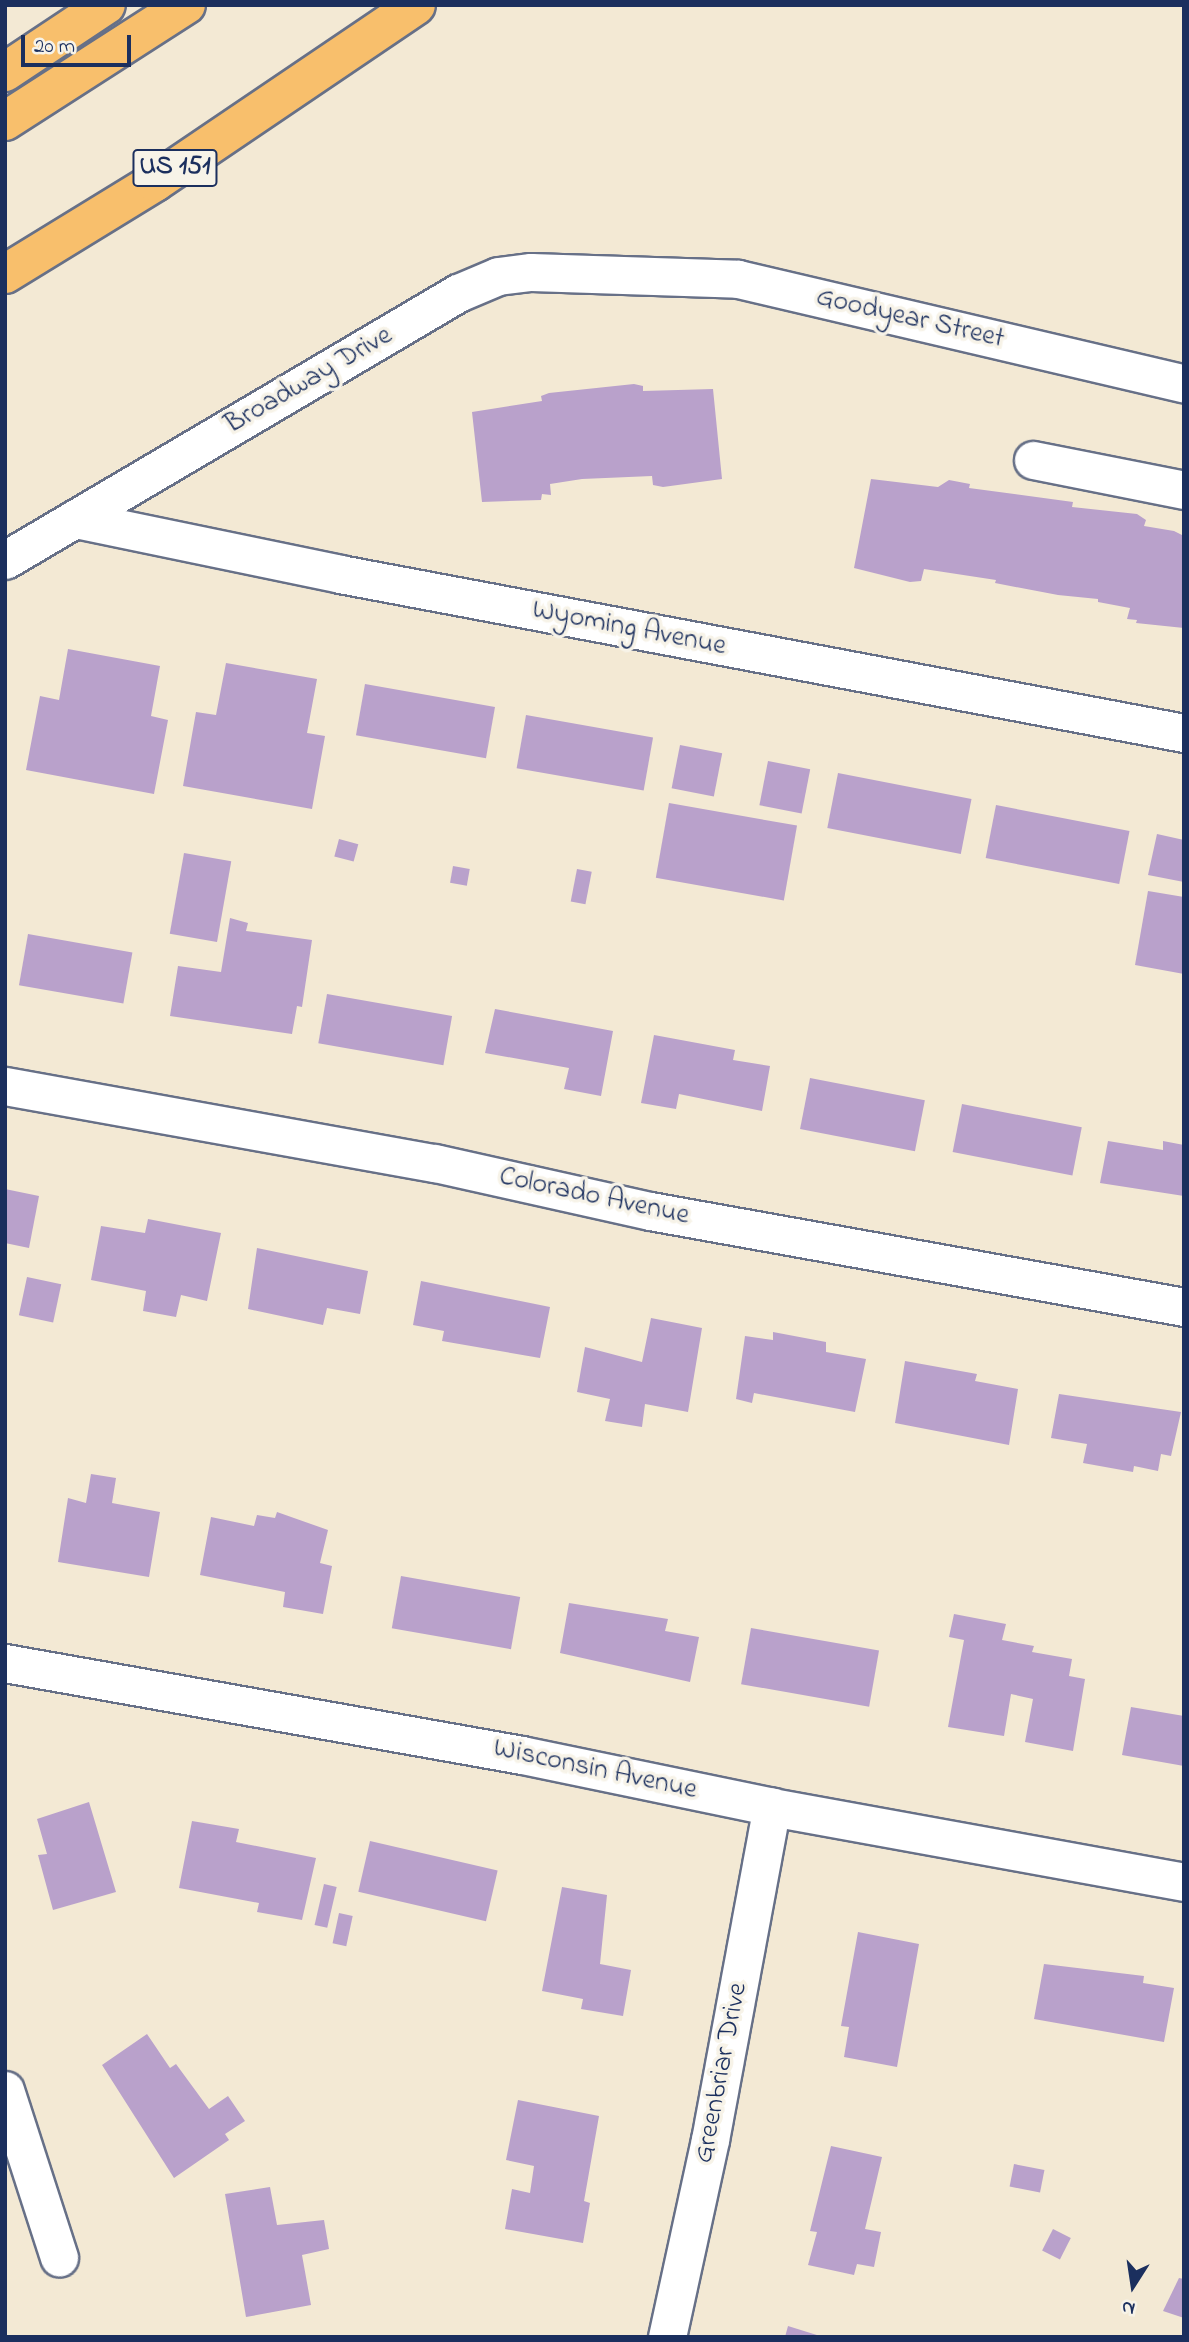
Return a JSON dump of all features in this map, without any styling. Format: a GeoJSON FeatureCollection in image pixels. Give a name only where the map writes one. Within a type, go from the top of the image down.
{"type":"FeatureCollection","features":[{"type":"Feature","properties":{"kind":"highway"},"geometry":{"type":"LineString","coordinates":[[5,72],[106,5]]}},
{"type":"Feature","properties":{"kind":"highway"},"geometry":{"type":"LineString","coordinates":[[5,121],[186,5]]}},
{"type":"Feature","properties":{"kind":"highway","name":"US 151"},"geometry":{"type":"LineString","coordinates":[[5,274],[155,182],[339,54],[416,5]]}},
{"type":"Feature","properties":{"kind":"highway"},"geometry":{"type":"LineString","coordinates":[[339,54],[443,5]]}},
{"type":"Feature","properties":{"kind":"street","name":"Goodyear Street"},"geometry":{"type":"LineString","coordinates":[[634,274],[738,279],[1184,384]]}},
{"type":"Feature","properties":{"kind":"street","name":"Broadway Drive"},"geometry":{"type":"LineString","coordinates":[[5,559],[458,293],[498,275],[634,274]]}},
{"type":"Feature","properties":{"kind":"street"},"geometry":{"type":"LineString","coordinates":[[1033,460],[1184,490]]}},
{"type":"Feature","properties":{"kind":"street","name":"Wyoming Avenue"},"geometry":{"type":"LineString","coordinates":[[75,519],[354,577],[1184,733]]}},
{"type":"Feature","properties":{"kind":"street","name":"Colorado Avenue"},"geometry":{"type":"LineString","coordinates":[[5,1086],[435,1163],[650,1211],[1184,1307]]}},
{"type":"Feature","properties":{"kind":"street","name":"Wisconsin Avenue"},"geometry":{"type":"LineString","coordinates":[[5,1663],[522,1755],[772,1807],[1184,1882]]}},
{"type":"Feature","properties":{"kind":"street","name":"Greenbriar Drive"},"geometry":{"type":"LineString","coordinates":[[667,2337],[710,2140],[772,1807]]}},
{"type":"Feature","properties":{"kind":"street"},"geometry":{"type":"LineString","coordinates":[[5,2090],[59,2257]]}},
{"type":"Feature","properties":{"kind":"building"},"geometry":{"type":"Polygon","coordinates":[[[634,384],[643,386],[643,391],[713,389],[722,479],[663,487],[653,485],[652,476],[582,479],[550,484],[551,495],[542,494],[541,500],[482,502],[472,412],[542,401],[541,396],[549,393],[634,384]]]}},
{"type":"Feature","properties":{"kind":"building"},"geometry":{"type":"Polygon","coordinates":[[[871,479],[938,487],[949,480],[970,484],[969,488],[1073,502],[1072,507],[1137,514],[1146,520],[1144,526],[1174,531],[1184,536],[1184,628],[1136,623],[1137,620],[1127,619],[1130,608],[1098,602],[1098,599],[1058,595],[995,583],[996,580],[924,569],[921,581],[910,582],[854,568],[871,479]]]}},
{"type":"Feature","properties":{"kind":"building"},"geometry":{"type":"Polygon","coordinates":[[[68,649],[160,666],[151,716],[168,720],[154,794],[26,770],[40,696],[59,700],[68,649]]]}},
{"type":"Feature","properties":{"kind":"building"},"geometry":{"type":"Polygon","coordinates":[[[226,663],[317,679],[307,733],[325,736],[312,809],[183,786],[196,712],[216,715],[226,663]]]}},
{"type":"Feature","properties":{"kind":"building"},"geometry":{"type":"Polygon","coordinates":[[[365,684],[495,707],[486,758],[356,735],[365,684]]]}},
{"type":"Feature","properties":{"kind":"building"},"geometry":{"type":"Polygon","coordinates":[[[526,715],[653,737],[644,791],[517,768],[526,715]]]}},
{"type":"Feature","properties":{"kind":"building"},"geometry":{"type":"Polygon","coordinates":[[[680,745],[722,753],[714,796],[672,788],[680,745]]]}},
{"type":"Feature","properties":{"kind":"building"},"geometry":{"type":"Polygon","coordinates":[[[768,761],[810,769],[802,813],[759,805],[768,761]]]}},
{"type":"Feature","properties":{"kind":"building"},"geometry":{"type":"Polygon","coordinates":[[[838,773],[972,799],[961,854],[827,828],[838,773]]]}},
{"type":"Feature","properties":{"kind":"building"},"geometry":{"type":"Polygon","coordinates":[[[669,803],[797,826],[784,900],[656,878],[669,803]]]}},
{"type":"Feature","properties":{"kind":"building"},"geometry":{"type":"Polygon","coordinates":[[[996,805],[1130,831],[1119,884],[986,858],[996,805]]]}},
{"type":"Feature","properties":{"kind":"building"},"geometry":{"type":"Polygon","coordinates":[[[1157,834],[1184,840],[1184,882],[1148,875],[1157,834]]]}},
{"type":"Feature","properties":{"kind":"building"},"geometry":{"type":"Polygon","coordinates":[[[339,839],[358,844],[354,862],[334,856],[339,839]]]}},
{"type":"Feature","properties":{"kind":"building"},"geometry":{"type":"Polygon","coordinates":[[[184,853],[231,861],[217,942],[170,934],[184,853]]]}},
{"type":"Feature","properties":{"kind":"building"},"geometry":{"type":"Polygon","coordinates":[[[453,866],[470,869],[467,886],[450,883],[453,866]]]}},
{"type":"Feature","properties":{"kind":"building"},"geometry":{"type":"Polygon","coordinates":[[[577,869],[592,872],[585,904],[571,901],[577,869]]]}},
{"type":"Feature","properties":{"kind":"building"},"geometry":{"type":"Polygon","coordinates":[[[1148,891],[1184,897],[1184,974],[1135,965],[1148,891]]]}},
{"type":"Feature","properties":{"kind":"building"},"geometry":{"type":"Polygon","coordinates":[[[230,918],[248,923],[246,931],[312,940],[302,1007],[297,1006],[292,1034],[170,1016],[178,966],[221,972],[230,918]]]}},
{"type":"Feature","properties":{"kind":"building"},"geometry":{"type":"Polygon","coordinates":[[[28,934],[132,952],[123,1004],[19,985],[28,934]]]}},
{"type":"Feature","properties":{"kind":"building"},"geometry":{"type":"Polygon","coordinates":[[[327,994],[452,1016],[443,1065],[318,1043],[327,994]]]}},
{"type":"Feature","properties":{"kind":"building"},"geometry":{"type":"Polygon","coordinates":[[[495,1009],[613,1031],[601,1096],[564,1089],[569,1068],[485,1053],[495,1009]]]}},
{"type":"Feature","properties":{"kind":"building"},"geometry":{"type":"Polygon","coordinates":[[[654,1035],[735,1050],[733,1060],[770,1066],[762,1111],[679,1094],[676,1109],[641,1103],[654,1035]]]}},
{"type":"Feature","properties":{"kind":"building"},"geometry":{"type":"Polygon","coordinates":[[[810,1078],[925,1100],[915,1151],[800,1129],[810,1078]]]}},
{"type":"Feature","properties":{"kind":"building"},"geometry":{"type":"Polygon","coordinates":[[[962,1104],[1082,1127],[1072,1175],[953,1152],[962,1104]]]}},
{"type":"Feature","properties":{"kind":"building"},"geometry":{"type":"Polygon","coordinates":[[[1108,1141],[1163,1150],[1163,1141],[1184,1145],[1184,1196],[1100,1183],[1108,1141]]]}},
{"type":"Feature","properties":{"kind":"building"},"geometry":{"type":"Polygon","coordinates":[[[5,1189],[39,1196],[29,1248],[5,1243],[5,1189]]]}},
{"type":"Feature","properties":{"kind":"building"},"geometry":{"type":"Polygon","coordinates":[[[148,1219],[221,1233],[207,1301],[181,1295],[176,1317],[143,1311],[146,1291],[91,1280],[101,1226],[145,1233],[148,1219]]]}},
{"type":"Feature","properties":{"kind":"building"},"geometry":{"type":"Polygon","coordinates":[[[257,1248],[368,1271],[360,1314],[327,1308],[323,1325],[248,1309],[257,1248]]]}},
{"type":"Feature","properties":{"kind":"building"},"geometry":{"type":"Polygon","coordinates":[[[27,1277],[61,1284],[53,1322],[19,1315],[27,1277]]]}},
{"type":"Feature","properties":{"kind":"building"},"geometry":{"type":"Polygon","coordinates":[[[421,1281],[550,1307],[540,1358],[442,1341],[444,1331],[413,1325],[421,1281]]]}},
{"type":"Feature","properties":{"kind":"building"},"geometry":{"type":"Polygon","coordinates":[[[651,1318],[702,1328],[688,1412],[645,1404],[642,1427],[605,1421],[610,1399],[577,1392],[585,1347],[642,1362],[651,1318]]]}},
{"type":"Feature","properties":{"kind":"building"},"geometry":{"type":"Polygon","coordinates":[[[773,1332],[826,1342],[826,1352],[866,1359],[855,1412],[754,1393],[752,1403],[736,1399],[745,1336],[773,1340],[773,1332]]]}},
{"type":"Feature","properties":{"kind":"building"},"geometry":{"type":"Polygon","coordinates":[[[905,1361],[977,1374],[975,1381],[1018,1389],[1009,1445],[895,1423],[905,1361]]]}},
{"type":"Feature","properties":{"kind":"building"},"geometry":{"type":"Polygon","coordinates":[[[1059,1394],[1181,1412],[1171,1456],[1161,1454],[1158,1471],[1134,1466],[1133,1472],[1083,1463],[1087,1444],[1051,1438],[1059,1394]]]}},
{"type":"Feature","properties":{"kind":"building"},"geometry":{"type":"Polygon","coordinates":[[[91,1474],[116,1478],[112,1503],[160,1512],[149,1577],[58,1562],[68,1498],[86,1503],[91,1474]]]}},
{"type":"Feature","properties":{"kind":"building"},"geometry":{"type":"Polygon","coordinates":[[[277,1512],[328,1530],[320,1563],[332,1566],[323,1614],[283,1607],[285,1592],[200,1575],[211,1517],[254,1526],[257,1515],[275,1518],[277,1512]]]}},
{"type":"Feature","properties":{"kind":"building"},"geometry":{"type":"Polygon","coordinates":[[[401,1576],[520,1597],[511,1649],[392,1628],[401,1576]]]}},
{"type":"Feature","properties":{"kind":"building"},"geometry":{"type":"Polygon","coordinates":[[[569,1603],[668,1619],[665,1631],[699,1637],[690,1682],[560,1653],[569,1603]]]}},
{"type":"Feature","properties":{"kind":"building"},"geometry":{"type":"Polygon","coordinates":[[[954,1614],[1006,1624],[1002,1640],[1034,1646],[1032,1652],[1072,1659],[1069,1676],[1085,1679],[1073,1751],[1025,1742],[1033,1699],[1011,1694],[1004,1736],[948,1727],[964,1640],[949,1637],[954,1614]]]}},
{"type":"Feature","properties":{"kind":"building"},"geometry":{"type":"Polygon","coordinates":[[[751,1628],[879,1651],[869,1707],[741,1684],[751,1628]]]}},
{"type":"Feature","properties":{"kind":"building"},"geometry":{"type":"Polygon","coordinates":[[[1131,1707],[1184,1716],[1184,1766],[1122,1755],[1131,1707]]]}},
{"type":"Feature","properties":{"kind":"building"},"geometry":{"type":"Polygon","coordinates":[[[89,1802],[116,1892],[53,1910],[38,1855],[47,1854],[37,1819],[89,1802]]]}},
{"type":"Feature","properties":{"kind":"building"},"geometry":{"type":"Polygon","coordinates":[[[192,1821],[239,1829],[236,1842],[316,1858],[302,1920],[257,1912],[259,1903],[179,1888],[192,1821]]]}},
{"type":"Feature","properties":{"kind":"building"},"geometry":{"type":"Polygon","coordinates":[[[370,1841],[498,1870],[486,1921],[358,1892],[370,1841]]]}},
{"type":"Feature","properties":{"kind":"building"},"geometry":{"type":"Polygon","coordinates":[[[324,1884],[337,1887],[327,1928],[315,1925],[324,1884]]]}},
{"type":"Feature","properties":{"kind":"building"},"geometry":{"type":"Polygon","coordinates":[[[562,1887],[607,1895],[600,1964],[631,1970],[623,2016],[581,2009],[583,1999],[542,1991],[562,1887]]]}},
{"type":"Feature","properties":{"kind":"building"},"geometry":{"type":"Polygon","coordinates":[[[339,1913],[353,1916],[346,1946],[333,1943],[339,1913]]]}},
{"type":"Feature","properties":{"kind":"building"},"geometry":{"type":"Polygon","coordinates":[[[858,1932],[919,1944],[897,2067],[844,2057],[849,2027],[841,2026],[858,1932]]]}},
{"type":"Feature","properties":{"kind":"building"},"geometry":{"type":"Polygon","coordinates":[[[1044,1964],[1144,1976],[1143,1983],[1174,1988],[1164,2042],[1034,2019],[1044,1964]]]}},
{"type":"Feature","properties":{"kind":"building"},"geometry":{"type":"Polygon","coordinates":[[[147,2034],[170,2068],[176,2064],[209,2109],[228,2096],[245,2121],[225,2134],[229,2140],[174,2178],[102,2065],[147,2034]]]}},
{"type":"Feature","properties":{"kind":"building"},"geometry":{"type":"Polygon","coordinates":[[[518,2100],[599,2116],[584,2201],[590,2203],[583,2243],[505,2229],[512,2189],[530,2193],[534,2166],[506,2160],[518,2100]]]}},
{"type":"Feature","properties":{"kind":"building"},"geometry":{"type":"Polygon","coordinates":[[[831,2146],[882,2157],[865,2229],[881,2232],[874,2267],[857,2264],[854,2275],[808,2265],[817,2232],[810,2231],[831,2146]]]}},
{"type":"Feature","properties":{"kind":"building"},"geometry":{"type":"Polygon","coordinates":[[[1014,2164],[1044,2170],[1040,2192],[1010,2187],[1014,2164]]]}},
{"type":"Feature","properties":{"kind":"building"},"geometry":{"type":"Polygon","coordinates":[[[270,2187],[277,2225],[324,2220],[329,2249],[302,2255],[311,2305],[246,2317],[225,2194],[270,2187]]]}},
{"type":"Feature","properties":{"kind":"building"},"geometry":{"type":"Polygon","coordinates":[[[1053,2229],[1071,2238],[1060,2259],[1042,2250],[1053,2229]]]}},
{"type":"Feature","properties":{"kind":"building"},"geometry":{"type":"Polygon","coordinates":[[[1179,2278],[1184,2279],[1184,2318],[1163,2311],[1179,2278]]]}},
{"type":"Feature","properties":{"kind":"building"},"geometry":{"type":"Polygon","coordinates":[[[788,2326],[820,2336],[820,2337],[785,2337],[788,2326]]]}}]}
